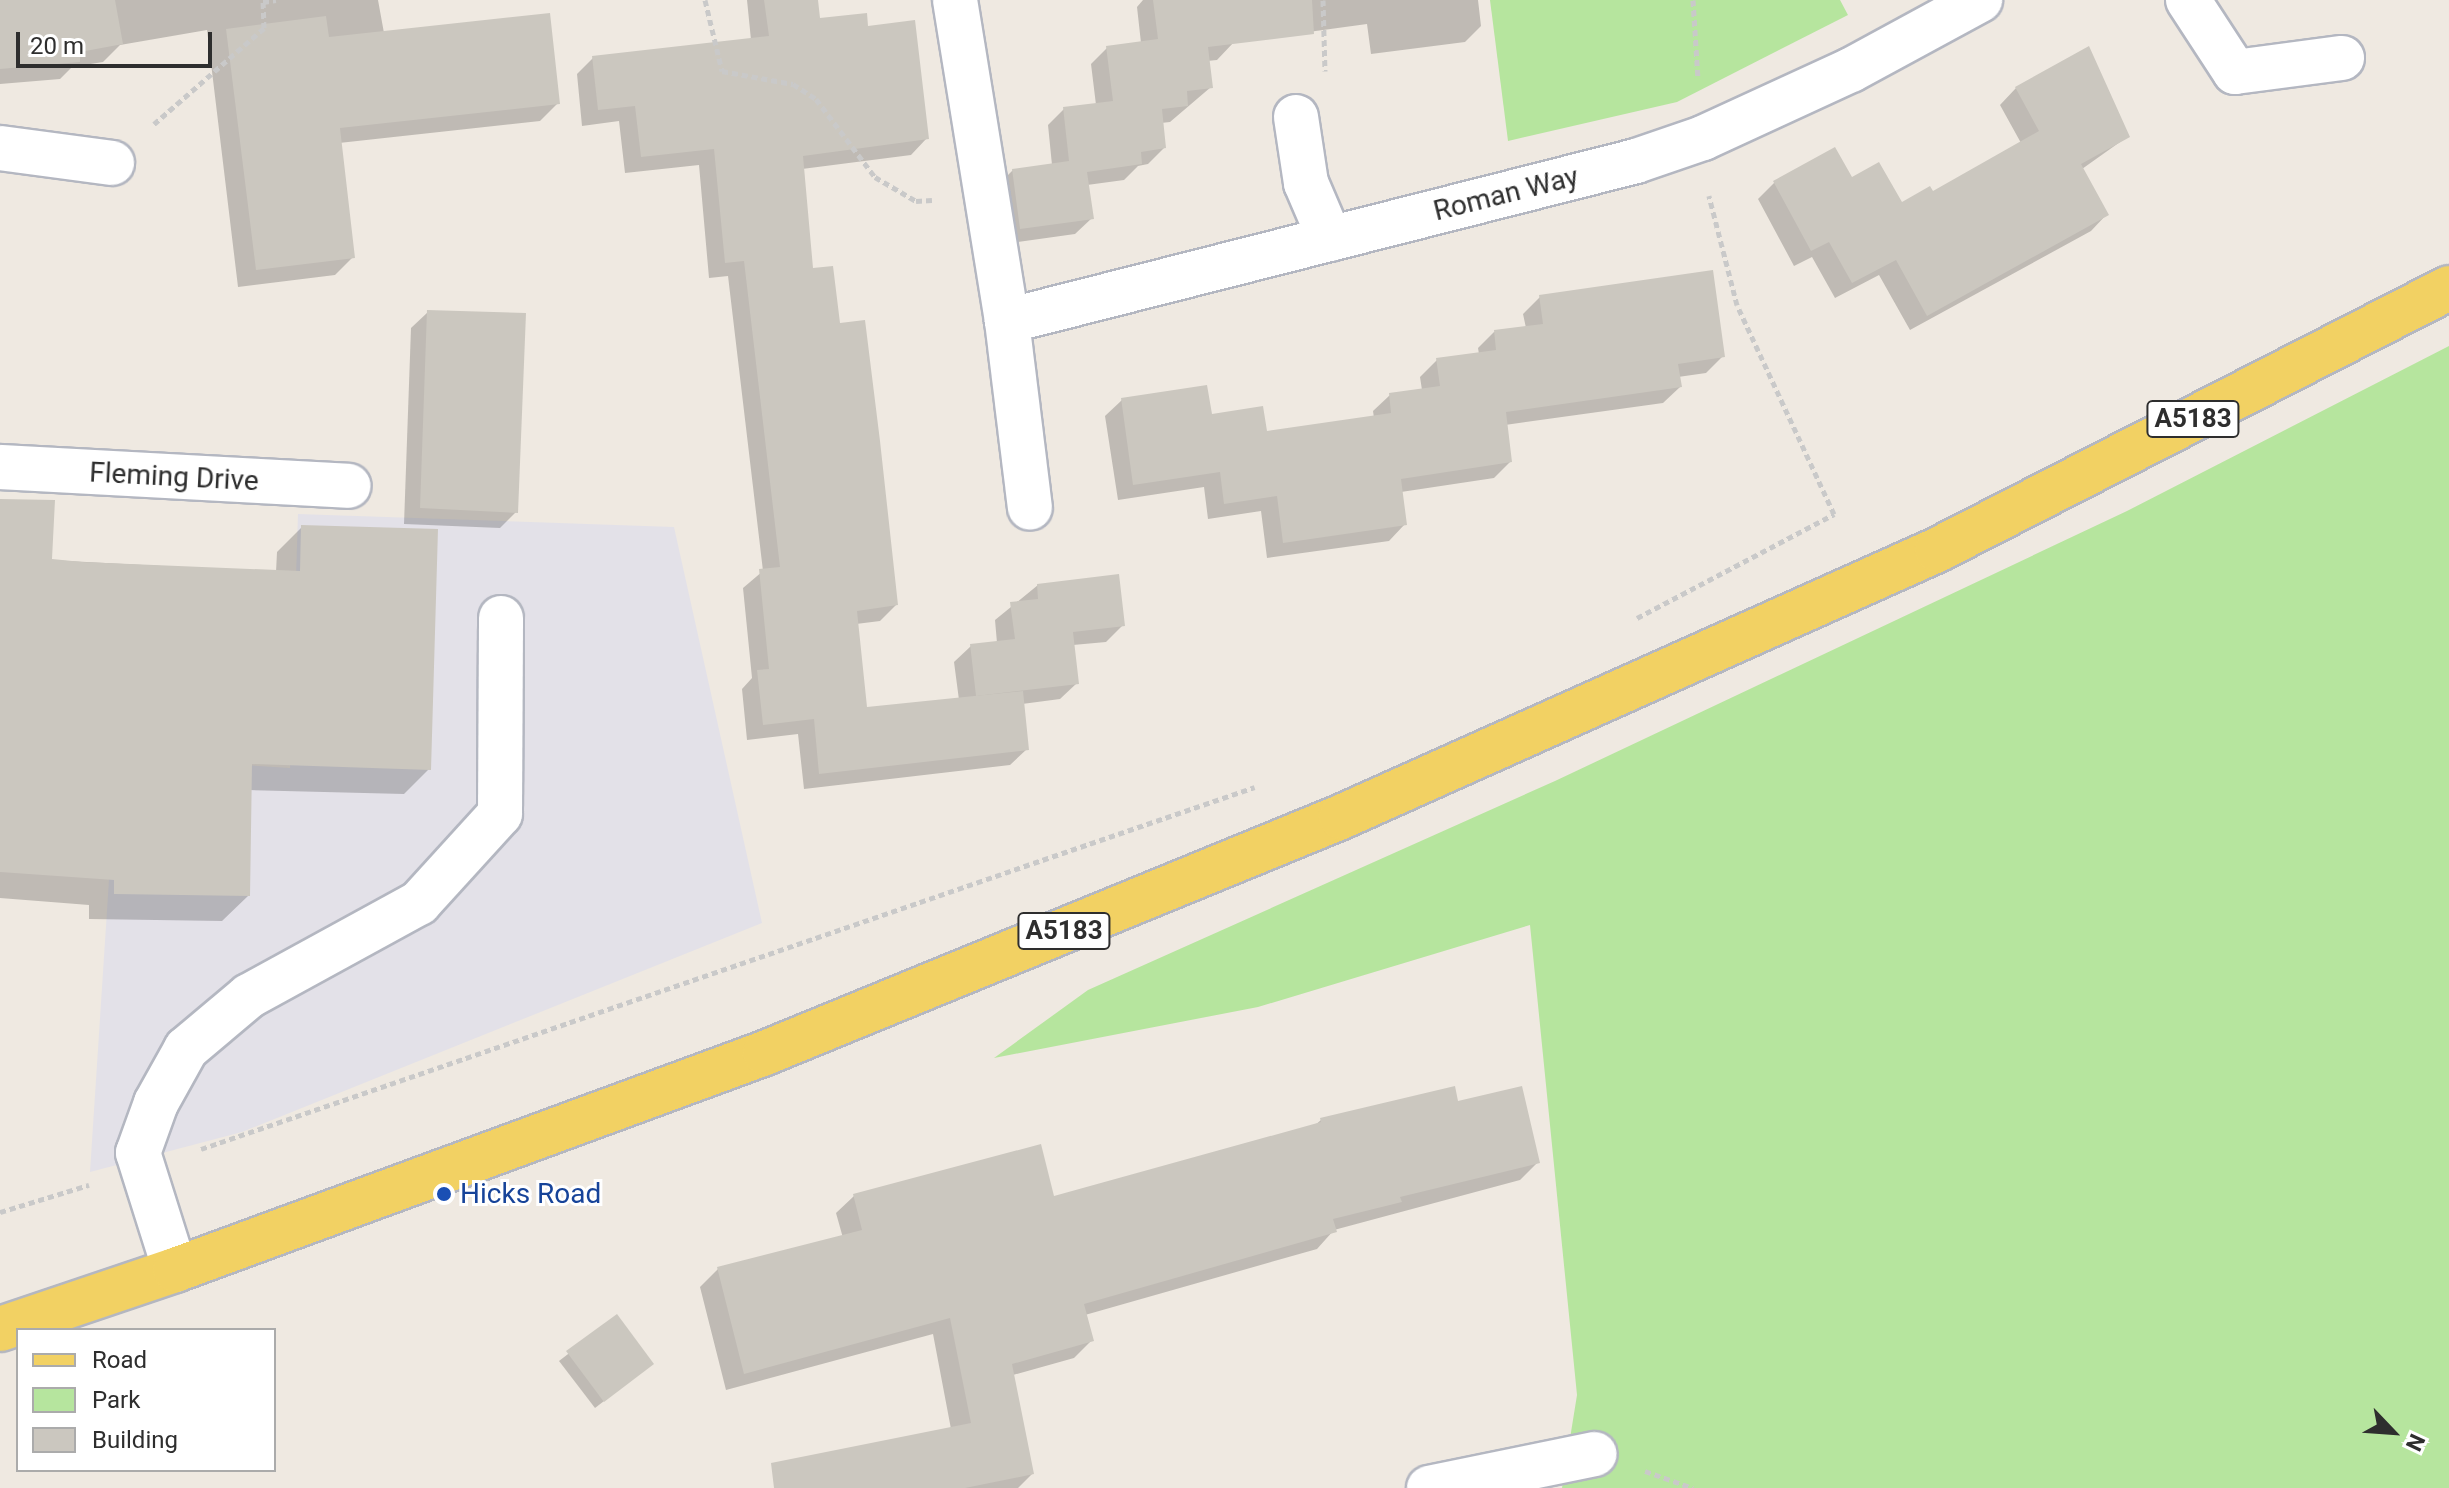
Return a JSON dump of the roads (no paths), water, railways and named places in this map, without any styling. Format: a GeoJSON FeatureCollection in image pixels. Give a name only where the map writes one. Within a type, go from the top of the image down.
{"type":"FeatureCollection","features":[{"type":"Feature","properties":{"kind":"main road","name":"A5183"},"geometry":{"type":"LineString","coordinates":[[0,1329],[175,1270],[765,1053],[1341,817],[1937,550],[2449,288]]}},
{"type":"Feature","properties":{"kind":"street"},"geometry":{"type":"LineString","coordinates":[[955,0],[1007,321],[1030,508]]}},
{"type":"Feature","properties":{"kind":"street","name":"Roman Way"},"geometry":{"type":"LineString","coordinates":[[1007,321],[1636,161],[1703,138],[1851,70],[1980,0]]}},
{"type":"Feature","properties":{"kind":"street"},"geometry":{"type":"LineString","coordinates":[[2188,0],[2235,72],[2342,58]]}},
{"type":"Feature","properties":{"kind":"street"},"geometry":{"type":"LineString","coordinates":[[1296,117],[1306,183],[1330,239]]}},
{"type":"Feature","properties":{"kind":"street"},"geometry":{"type":"LineString","coordinates":[[0,148],[112,163]]}},
{"type":"Feature","properties":{"kind":"street","name":"Fleming Drive"},"geometry":{"type":"LineString","coordinates":[[0,467],[348,486]]}},
{"type":"Feature","properties":{"kind":"street"},"geometry":{"type":"LineString","coordinates":[[175,1270],[138,1153],[156,1103],[186,1049],[249,996],[419,903],[500,814],[501,618]]}},
{"type":"Feature","properties":{"kind":"street"},"geometry":{"type":"LineString","coordinates":[[1429,1488],[1595,1454]]}},
{"type":"Feature","properties":{"kind":"place","name":"Hicks Road"},"geometry":{"type":"Point","coordinates":[444,1194]}}]}
